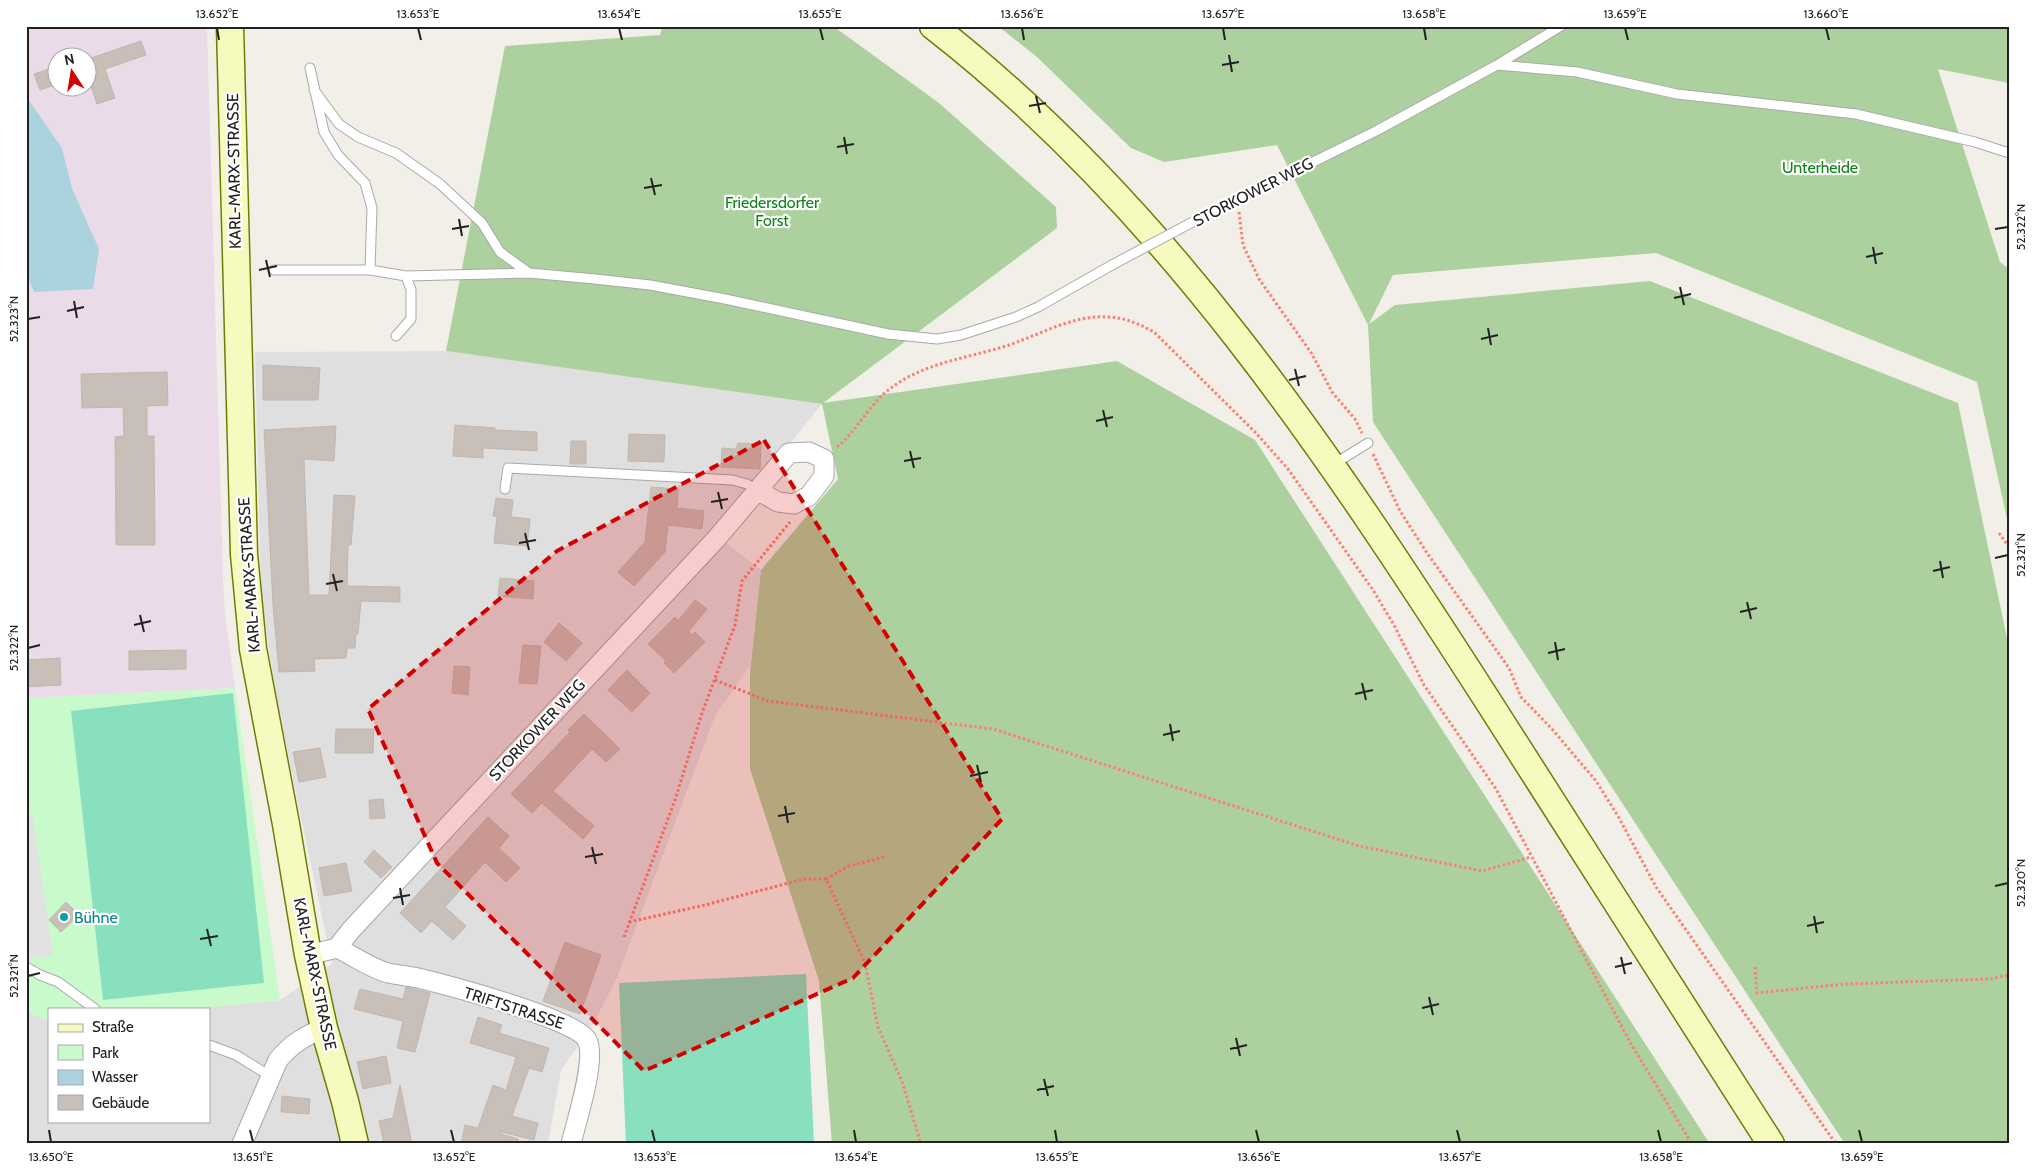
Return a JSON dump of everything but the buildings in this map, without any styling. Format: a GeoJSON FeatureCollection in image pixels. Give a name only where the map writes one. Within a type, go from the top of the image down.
{"type":"FeatureCollection","features":[{"type":"Feature","properties":{"kind":"main road","name":"KARL-MARX-STRASSE"},"geometry":{"type":"LineString","coordinates":[[230,26],[240,420],[247,604],[259,687],[286,824],[308,955],[324,1028],[345,1100],[355,1144]]}},
{"type":"Feature","properties":{"kind":"main road"},"geometry":{"type":"LineString","coordinates":[[933,26],[1008,89],[1062,140],[1142,224],[1231,329],[1332,466],[1457,654],[1771,1144]]}},
{"type":"Feature","properties":{"kind":"street","name":"STORKOWER WEG"},"geometry":{"type":"LineString","coordinates":[[337,948],[358,922],[710,545],[789,453],[808,452],[824,459],[824,476],[809,496],[794,504]]}},
{"type":"Feature","properties":{"kind":"street"},"geometry":{"type":"LineString","coordinates":[[757,490],[778,502],[794,504]]}},
{"type":"Feature","properties":{"kind":"street"},"geometry":{"type":"LineString","coordinates":[[308,955],[337,948]]}},
{"type":"Feature","properties":{"kind":"street","name":"TRIFTSTRASSE"},"geometry":{"type":"LineString","coordinates":[[337,948],[365,964],[387,972],[417,978],[507,1003],[569,1025],[582,1033],[588,1041],[590,1054],[588,1074],[571,1144]]}},
{"type":"Feature","properties":{"kind":"street"},"geometry":{"type":"LineString","coordinates":[[242,1144],[278,1060],[287,1049],[308,1035],[324,1028]]}},
{"type":"Feature","properties":{"kind":"lane","name":"STORKOWER WEG"},"geometry":{"type":"LineString","coordinates":[[274,270],[370,270],[406,276],[529,273],[650,285],[725,298],[888,334],[937,339],[961,335],[1016,317],[1238,199],[1376,131],[1497,65],[1561,26]]}},
{"type":"Feature","properties":{"kind":"lane"},"geometry":{"type":"LineString","coordinates":[[1497,65],[1576,72],[1677,94],[1856,114],[1975,142],[2009,152]]}},
{"type":"Feature","properties":{"kind":"lane"},"geometry":{"type":"LineString","coordinates":[[310,68],[324,132],[338,155],[365,183],[372,208],[370,270]]}},
{"type":"Feature","properties":{"kind":"lane"},"geometry":{"type":"LineString","coordinates":[[314,90],[339,124],[358,137],[396,153],[440,184],[482,223],[500,252],[529,273]]}},
{"type":"Feature","properties":{"kind":"lane"},"geometry":{"type":"LineString","coordinates":[[396,336],[412,318],[411,290],[406,276]]}},
{"type":"Feature","properties":{"kind":"lane"},"geometry":{"type":"LineString","coordinates":[[1332,466],[1368,443]]}},
{"type":"Feature","properties":{"kind":"lane"},"geometry":{"type":"LineString","coordinates":[[505,489],[508,468],[732,480],[747,484],[757,490]]}},
{"type":"Feature","properties":{"kind":"lane"},"geometry":{"type":"LineString","coordinates":[[26,967],[58,982],[94,1008]]}},
{"type":"Feature","properties":{"kind":"lane"},"geometry":{"type":"LineString","coordinates":[[210,1045],[236,1055],[270,1076]]}},
{"type":"Feature","properties":{"kind":"path"},"geometry":{"type":"LineString","coordinates":[[1238,199],[1243,245],[1259,280],[1312,354],[1332,392],[1355,419],[1400,511],[1427,553],[1509,668],[1521,697],[1552,729],[1596,780],[1618,816],[1656,888],[1836,1144]]}},
{"type":"Feature","properties":{"kind":"path"},"geometry":{"type":"LineString","coordinates":[[841,444],[874,404],[890,389],[907,377],[927,368],[1011,344],[1072,321],[1107,316],[1136,322],[1154,332],[1255,432],[1288,469],[1372,590],[1394,624],[1424,685],[1496,789],[1631,1044],[1692,1144]]}},
{"type":"Feature","properties":{"kind":"path"},"geometry":{"type":"LineString","coordinates":[[624,937],[675,800],[702,713],[716,680],[735,625],[742,581],[790,521],[794,504]]}},
{"type":"Feature","properties":{"kind":"path"},"geometry":{"type":"LineString","coordinates":[[1999,533],[2009,547]]}},
{"type":"Feature","properties":{"kind":"path"},"geometry":{"type":"LineString","coordinates":[[716,680],[768,701],[993,729],[1359,846],[1482,871],[1531,857]]}},
{"type":"Feature","properties":{"kind":"path"},"geometry":{"type":"LineString","coordinates":[[629,922],[705,906],[804,879],[826,879],[849,866],[884,857]]}},
{"type":"Feature","properties":{"kind":"path"},"geometry":{"type":"LineString","coordinates":[[826,879],[865,963],[878,1027],[903,1084],[921,1144]]}},
{"type":"Feature","properties":{"kind":"path"},"geometry":{"type":"LineString","coordinates":[[1756,966],[1757,992],[1846,984],[1989,979],[2009,975]]}},
{"type":"Feature","properties":{"kind":"highlighted area"},"geometry":{"type":"Polygon","coordinates":[[[764,440],[880,621],[1002,819],[853,978],[644,1071],[437,863],[368,709],[557,551],[764,440]]]}},
{"type":"Feature","properties":{"kind":"shaded area"},"geometry":{"type":"Polygon","coordinates":[[[26,26],[207,26],[223,578],[225,615],[235,688],[26,698],[26,273],[34,292],[99,249],[72,188],[62,148],[26,96],[26,26]]]}},
{"type":"Feature","properties":{"kind":"shaded area"},"geometry":{"type":"Polygon","coordinates":[[[446,351],[822,404],[716,535],[761,570],[750,666],[715,716],[616,980],[592,1026],[561,1070],[548,1144],[26,1144],[26,1012],[48,1021],[48,1122],[210,1122],[210,1008],[204,1008],[280,1000],[332,964],[274,683],[261,595],[255,352],[446,351]]]}},
{"type":"Feature","properties":{"kind":"shaded area"},"geometry":{"type":"Polygon","coordinates":[[[32,812],[53,955],[28,959],[26,946],[26,813],[32,812]]]}},
{"type":"Feature","properties":{"kind":"green space","name":"Friedersdorfer Forst"},"geometry":{"type":"Polygon","coordinates":[[[662,26],[833,26],[939,103],[1056,207],[1057,228],[823,403],[1117,361],[1255,440],[1710,1144],[832,1144],[819,981],[750,769],[750,672],[761,570],[838,479],[822,404],[446,351],[505,46],[660,35],[662,26]]]}},
{"type":"Feature","properties":{"kind":"green space","name":"Unterheide"},"geometry":{"type":"Polygon","coordinates":[[[998,26],[2009,26],[2009,83],[1938,69],[2000,262],[2009,269],[2009,528],[1977,382],[1656,253],[1393,275],[1369,324],[1395,305],[1650,281],[1958,403],[2009,648],[2009,1144],[1845,1144],[1373,422],[1368,325],[1277,145],[1164,162],[1131,148],[1037,57],[998,26]]]}},
{"type":"Feature","properties":{"kind":"green space"},"geometry":{"type":"Polygon","coordinates":[[[235,688],[280,1000],[204,1008],[48,1008],[48,1021],[26,1012],[26,698],[235,688]]]}},
{"type":"Feature","properties":{"kind":"green space"},"geometry":{"type":"Polygon","coordinates":[[[233,693],[264,983],[103,1000],[71,711],[233,693]]]}},
{"type":"Feature","properties":{"kind":"green space"},"geometry":{"type":"Polygon","coordinates":[[[806,974],[814,1144],[626,1144],[619,983],[806,974]]]}},
{"type":"Feature","properties":{"kind":"water"},"geometry":{"type":"Polygon","coordinates":[[[26,96],[62,148],[72,188],[99,249],[93,289],[34,292],[26,273],[26,96]]]}},
{"type":"Feature","properties":{"kind":"place","name":"Bühne"},"geometry":{"type":"Point","coordinates":[64,917]}}]}
